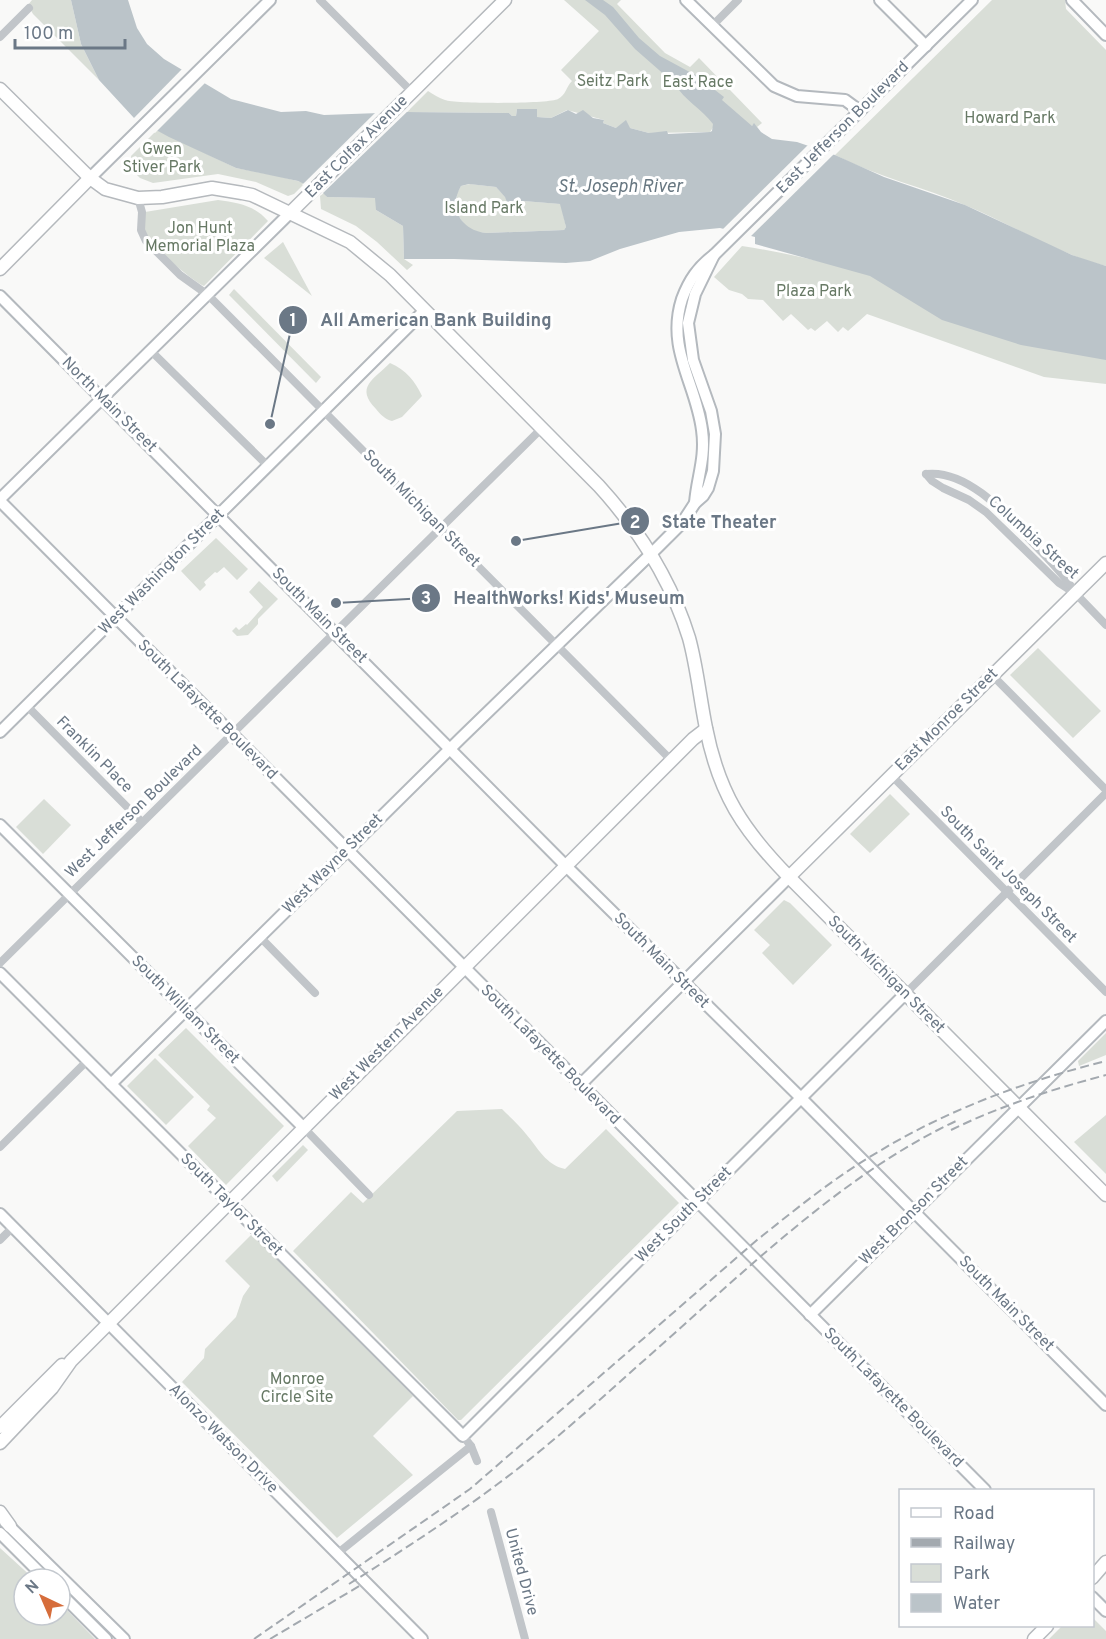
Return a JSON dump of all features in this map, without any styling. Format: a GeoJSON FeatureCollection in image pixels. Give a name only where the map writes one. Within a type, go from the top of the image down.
{"type":"FeatureCollection","features":[{"type":"Feature","properties":{"kind":"main road","name":"East Colfax Avenue"},"geometry":{"type":"LineString","coordinates":[[290,213],[506,0]]}},
{"type":"Feature","properties":{"kind":"main road","name":"South Michigan Street"},"geometry":{"type":"LineString","coordinates":[[0,88],[90,178],[105,189],[138,198],[162,197],[222,188],[252,195],[332,232],[359,248],[424,311],[611,500],[652,554],[673,594],[689,641],[714,760],[732,807],[759,847],[1106,1195]]}},
{"type":"Feature","properties":{"kind":"main road"},"geometry":{"type":"LineString","coordinates":[[0,269],[90,178]]}},
{"type":"Feature","properties":{"kind":"main road","name":"East Monroe Street"},"geometry":{"type":"LineString","coordinates":[[789,878],[1106,563]]}},
{"type":"Feature","properties":{"kind":"main road","name":"West Western Avenue"},"geometry":{"type":"LineString","coordinates":[[2,1433],[52,1388],[71,1360],[303,1127],[706,729]]}},
{"type":"Feature","properties":{"kind":"main road"},"geometry":{"type":"LineString","coordinates":[[0,1512],[3,1526]]}},
{"type":"Feature","properties":{"kind":"main road"},"geometry":{"type":"LineString","coordinates":[[1094,1576],[1106,1562]]}},
{"type":"Feature","properties":{"kind":"main road"},"geometry":{"type":"LineString","coordinates":[[1034,1639],[1046,1627]]}},
{"type":"Feature","properties":{"kind":"street"},"geometry":{"type":"LineString","coordinates":[[90,178],[270,0]]}},
{"type":"Feature","properties":{"kind":"street"},"geometry":{"type":"LineString","coordinates":[[320,0],[408,96]]}},
{"type":"Feature","properties":{"kind":"street"},"geometry":{"type":"LineString","coordinates":[[686,0],[781,91],[797,96],[844,100],[860,111]]}},
{"type":"Feature","properties":{"kind":"street"},"geometry":{"type":"LineString","coordinates":[[712,26],[738,0]]}},
{"type":"Feature","properties":{"kind":"street"},"geometry":{"type":"LineString","coordinates":[[880,0],[926,46]]}},
{"type":"Feature","properties":{"kind":"street","name":"East Jefferson Boulevard"},"geometry":{"type":"LineString","coordinates":[[556,645],[652,554],[682,523],[695,503],[702,465],[702,429],[680,354],[677,322],[682,299],[691,278],[698,268],[849,123],[972,0]]}},
{"type":"Feature","properties":{"kind":"street"},"geometry":{"type":"LineString","coordinates":[[1072,0],[1106,35]]}},
{"type":"Feature","properties":{"kind":"street"},"geometry":{"type":"LineString","coordinates":[[0,37],[29,8]]}},
{"type":"Feature","properties":{"kind":"street","name":"South Michigan Street"},"geometry":{"type":"LineString","coordinates":[[138,198],[142,212],[140,225],[144,239],[180,275],[208,295],[672,761]]}},
{"type":"Feature","properties":{"kind":"street","name":"East Colfax Avenue"},"geometry":{"type":"LineString","coordinates":[[0,500],[290,213]]}},
{"type":"Feature","properties":{"kind":"street","name":"North Main Street"},"geometry":{"type":"LineString","coordinates":[[0,296],[219,515]]}},
{"type":"Feature","properties":{"kind":"street","name":"West Washington Street"},"geometry":{"type":"LineString","coordinates":[[0,732],[424,311]]}},
{"type":"Feature","properties":{"kind":"street"},"geometry":{"type":"LineString","coordinates":[[151,351],[268,466]]}},
{"type":"Feature","properties":{"kind":"street"},"geometry":{"type":"LineString","coordinates":[[440,528],[541,429]]}},
{"type":"Feature","properties":{"kind":"street","name":"Columbia Street"},"geometry":{"type":"LineString","coordinates":[[1076,594],[1066,577],[985,496],[945,475],[926,474],[943,488],[969,500],[986,512],[1059,583],[1076,594],[1106,625]]}},
{"type":"Feature","properties":{"kind":"street","name":"South Lafayette Boulevard"},"geometry":{"type":"LineString","coordinates":[[0,500],[346,851],[983,1489]]}},
{"type":"Feature","properties":{"kind":"street","name":"South Main Street"},"geometry":{"type":"LineString","coordinates":[[219,515],[567,867],[800,1097],[1106,1405]]}},
{"type":"Feature","properties":{"kind":"street","name":"West Jefferson Boulevard"},"geometry":{"type":"LineString","coordinates":[[0,963],[440,528]]}},
{"type":"Feature","properties":{"kind":"street","name":"West Wayne Street"},"geometry":{"type":"LineString","coordinates":[[111,1084],[556,645]]}},
{"type":"Feature","properties":{"kind":"street"},"geometry":{"type":"LineString","coordinates":[[905,994],[1106,791],[993,676]]}},
{"type":"Feature","properties":{"kind":"street","name":"Franklin Place"},"geometry":{"type":"LineString","coordinates":[[27,706],[142,822]]}},
{"type":"Feature","properties":{"kind":"street","name":"South Saint Joseph Street"},"geometry":{"type":"LineString","coordinates":[[892,776],[1106,992]]}},
{"type":"Feature","properties":{"kind":"street","name":"South William Street"},"geometry":{"type":"LineString","coordinates":[[0,825],[369,1195]]}},
{"type":"Feature","properties":{"kind":"street"},"geometry":{"type":"LineString","coordinates":[[580,1085],[789,878]]}},
{"type":"Feature","properties":{"kind":"street"},"geometry":{"type":"LineString","coordinates":[[260,938],[315,993]]}},
{"type":"Feature","properties":{"kind":"street","name":"South Taylor Street"},"geometry":{"type":"LineString","coordinates":[[0,973],[463,1436]]}},
{"type":"Feature","properties":{"kind":"street","name":"West South Street"},"geometry":{"type":"LineString","coordinates":[[463,1436],[905,994]]}},
{"type":"Feature","properties":{"kind":"street","name":"West Bronson Street"},"geometry":{"type":"LineString","coordinates":[[810,1315],[1106,1021]]}},
{"type":"Feature","properties":{"kind":"street"},"geometry":{"type":"LineString","coordinates":[[0,1148],[87,1061]]}},
{"type":"Feature","properties":{"kind":"street","name":"Alonzo Watson Drive"},"geometry":{"type":"LineString","coordinates":[[0,1214],[422,1639]]}},
{"type":"Feature","properties":{"kind":"street"},"geometry":{"type":"LineString","coordinates":[[0,1240],[13,1227]]}},
{"type":"Feature","properties":{"kind":"street"},"geometry":{"type":"LineString","coordinates":[[463,1436],[471,1446],[477,1461]]}},
{"type":"Feature","properties":{"kind":"street"},"geometry":{"type":"LineString","coordinates":[[338,1553],[471,1446]]}},
{"type":"Feature","properties":{"kind":"street","name":"United Drive"},"geometry":{"type":"LineString","coordinates":[[491,1512],[525,1639]]}},
{"type":"Feature","properties":{"kind":"street"},"geometry":{"type":"LineString","coordinates":[[3,1526],[36,1567]]}},
{"type":"Feature","properties":{"kind":"street"},"geometry":{"type":"LineString","coordinates":[[3,1526],[124,1639]]}},
{"type":"Feature","properties":{"kind":"street"},"geometry":{"type":"LineString","coordinates":[[1094,1599],[1106,1611]]}},
{"type":"Feature","properties":{"kind":"street"},"geometry":{"type":"LineString","coordinates":[[72,1605],[106,1639]]}},
{"type":"Feature","properties":{"kind":"green space"},"geometry":{"type":"Polygon","coordinates":[[[32,0],[71,0],[81,44],[99,80],[33,14],[28,5],[32,0]]]}},
{"type":"Feature","properties":{"kind":"green space","name":"Seitz Park"},"geometry":{"type":"Polygon","coordinates":[[[564,0],[621,0],[617,4],[665,53],[690,67],[699,58],[762,123],[757,127],[754,124],[752,126],[714,126],[710,132],[649,133],[630,128],[616,128],[603,123],[604,120],[567,110],[551,118],[537,117],[537,109],[517,109],[516,116],[509,113],[407,112],[428,91],[445,100],[466,102],[538,102],[561,97],[572,81],[561,70],[599,31],[564,0]]]}},
{"type":"Feature","properties":{"kind":"green space","name":"Howard Park"},"geometry":{"type":"Polygon","coordinates":[[[992,0],[1065,0],[1066,9],[1106,50],[1106,266],[1053,247],[951,199],[867,170],[835,155],[992,0]]]}},
{"type":"Feature","properties":{"kind":"green space","name":"Gwen Stiver Park"},"geometry":{"type":"Polygon","coordinates":[[[157,130],[236,168],[305,183],[294,194],[288,196],[256,182],[218,174],[153,183],[140,178],[133,171],[131,156],[157,130]]]}},
{"type":"Feature","properties":{"kind":"green space","name":"Island Park"},"geometry":{"type":"Polygon","coordinates":[[[470,184],[496,187],[515,207],[523,201],[561,204],[566,227],[564,230],[486,233],[468,229],[456,213],[457,193],[461,186],[470,184]]]}},
{"type":"Feature","properties":{"kind":"green space"},"geometry":{"type":"Polygon","coordinates":[[[324,193],[327,197],[376,198],[376,210],[403,226],[404,259],[413,265],[407,270],[356,226],[321,209],[320,196],[324,193]]]}},
{"type":"Feature","properties":{"kind":"green space","name":"Jon Hunt Memorial Plaza"},"geometry":{"type":"Polygon","coordinates":[[[218,200],[251,208],[268,221],[204,286],[190,277],[153,244],[143,229],[143,224],[145,212],[218,200]]]}},
{"type":"Feature","properties":{"kind":"green space"},"geometry":{"type":"Polygon","coordinates":[[[283,242],[312,296],[264,258],[283,242]]]}},
{"type":"Feature","properties":{"kind":"green space","name":"Plaza Park"},"geometry":{"type":"Polygon","coordinates":[[[742,246],[789,254],[881,278],[927,292],[1106,356],[1106,384],[1044,377],[867,314],[848,331],[843,327],[838,332],[827,321],[815,331],[811,328],[808,330],[791,314],[783,321],[763,300],[748,299],[742,294],[729,290],[714,277],[742,246]]]}},
{"type":"Feature","properties":{"kind":"green space"},"geometry":{"type":"Polygon","coordinates":[[[234,289],[321,377],[316,383],[229,295],[234,289]]]}},
{"type":"Feature","properties":{"kind":"green space"},"geometry":{"type":"Polygon","coordinates":[[[390,363],[409,376],[422,396],[402,417],[392,421],[381,415],[367,395],[369,384],[390,363]]]}},
{"type":"Feature","properties":{"kind":"green space"},"geometry":{"type":"Polygon","coordinates":[[[216,538],[248,569],[237,580],[224,567],[204,582],[206,585],[200,591],[181,571],[216,538]]]}},
{"type":"Feature","properties":{"kind":"green space"},"geometry":{"type":"Polygon","coordinates":[[[259,581],[278,599],[258,619],[258,624],[248,635],[237,636],[232,631],[236,627],[239,630],[247,625],[263,607],[249,592],[259,581]]]}},
{"type":"Feature","properties":{"kind":"green space"},"geometry":{"type":"Polygon","coordinates":[[[1038,648],[1101,711],[1073,738],[1010,675],[1038,648]]]}},
{"type":"Feature","properties":{"kind":"green space"},"geometry":{"type":"Polygon","coordinates":[[[890,794],[910,814],[870,853],[850,834],[890,794]]]}},
{"type":"Feature","properties":{"kind":"green space"},"geometry":{"type":"Polygon","coordinates":[[[44,799],[71,825],[43,854],[16,827],[44,799]]]}},
{"type":"Feature","properties":{"kind":"green space"},"geometry":{"type":"Polygon","coordinates":[[[784,900],[790,903],[832,945],[793,985],[762,953],[770,945],[754,930],[784,900]]]}},
{"type":"Feature","properties":{"kind":"green space"},"geometry":{"type":"Polygon","coordinates":[[[186,1028],[284,1126],[226,1185],[188,1146],[216,1118],[207,1110],[210,1106],[158,1055],[186,1028]]]}},
{"type":"Feature","properties":{"kind":"green space"},"geometry":{"type":"Polygon","coordinates":[[[1106,1033],[1106,1055],[1079,1066],[1078,1061],[1106,1033]]]}},
{"type":"Feature","properties":{"kind":"green space"},"geometry":{"type":"Polygon","coordinates":[[[155,1058],[194,1097],[166,1125],[127,1086],[155,1058]]]}},
{"type":"Feature","properties":{"kind":"green space"},"geometry":{"type":"Polygon","coordinates":[[[502,1109],[547,1160],[565,1169],[606,1129],[679,1203],[461,1420],[458,1420],[293,1251],[351,1192],[363,1203],[457,1111],[502,1109]]]}},
{"type":"Feature","properties":{"kind":"green space"},"geometry":{"type":"Polygon","coordinates":[[[1106,1115],[1106,1174],[1074,1142],[1106,1115]]]}},
{"type":"Feature","properties":{"kind":"green space"},"geometry":{"type":"Polygon","coordinates":[[[303,1145],[308,1150],[277,1182],[272,1176],[303,1145]]]}},
{"type":"Feature","properties":{"kind":"green space","name":"Monroe Circle Site"},"geometry":{"type":"Polygon","coordinates":[[[252,1234],[413,1396],[373,1436],[413,1475],[337,1538],[182,1382],[204,1358],[205,1349],[236,1317],[243,1296],[250,1286],[225,1261],[252,1234]]]}},
{"type":"Feature","properties":{"kind":"green space"},"geometry":{"type":"Polygon","coordinates":[[[0,1548],[21,1567],[12,1567],[12,1627],[72,1627],[72,1615],[95,1639],[0,1639],[0,1548]]]}},
{"type":"Feature","properties":{"kind":"green space"},"geometry":{"type":"Polygon","coordinates":[[[1094,1619],[1106,1631],[1106,1639],[1049,1639],[1061,1627],[1094,1627],[1094,1619]]]}},
{"type":"Feature","properties":{"kind":"water","name":"St. Joseph River"},"geometry":{"type":"Polygon","coordinates":[[[71,0],[128,0],[137,28],[147,44],[164,59],[231,99],[281,112],[306,111],[324,115],[407,112],[509,113],[516,116],[517,109],[537,109],[537,117],[551,118],[568,110],[576,114],[583,110],[593,118],[604,120],[603,123],[616,128],[626,120],[630,128],[649,133],[712,131],[713,124],[709,119],[683,95],[675,84],[635,49],[605,15],[585,0],[603,0],[613,7],[639,38],[660,56],[697,76],[724,97],[722,100],[752,126],[754,123],[761,132],[772,139],[797,142],[835,155],[884,177],[965,205],[1072,255],[1106,266],[1106,360],[1021,345],[942,320],[870,276],[755,244],[755,237],[720,228],[679,232],[620,249],[590,261],[566,263],[404,259],[403,226],[376,210],[375,198],[327,197],[298,181],[236,168],[169,137],[134,118],[99,80],[81,44],[71,0]],[[469,184],[461,186],[456,202],[459,217],[464,223],[477,231],[486,233],[564,230],[566,227],[560,204],[523,201],[515,207],[509,207],[505,197],[496,187],[469,184]]]}},
{"type":"Feature","properties":{"kind":"pier"},"geometry":{"type":"Polygon","coordinates":[[[183,68],[206,82],[155,133],[132,120],[183,68]]]}},
{"type":"Feature","properties":{"kind":"pier"},"geometry":{"type":"Polygon","coordinates":[[[410,109],[321,195],[302,185],[377,111],[410,109]]]}},
{"type":"Feature","properties":{"kind":"pier"},"geometry":{"type":"Polygon","coordinates":[[[810,143],[836,152],[749,238],[721,231],[810,143]]]}},
{"type":"Feature","properties":{"kind":"railway"},"geometry":{"type":"LineString","coordinates":[[254,1639],[470,1489],[757,1240],[846,1172],[932,1122],[960,1110],[1017,1087],[1106,1061]]}},
{"type":"Feature","properties":{"kind":"railway"},"geometry":{"type":"LineString","coordinates":[[951,1130],[1027,1099],[1106,1075]]}},
{"type":"Feature","properties":{"kind":"railway"},"geometry":{"type":"LineString","coordinates":[[349,1584],[462,1509],[536,1454],[752,1264],[830,1199],[871,1170],[956,1121]]}},
{"type":"Feature","properties":{"kind":"railway"},"geometry":{"type":"LineString","coordinates":[[270,1639],[361,1585]]}},
{"type":"Feature","properties":{"kind":"place","name":"All American Bank Building"},"geometry":{"type":"Point","coordinates":[270,424]}},
{"type":"Feature","properties":{"kind":"place","name":"State Theater"},"geometry":{"type":"Point","coordinates":[516,541]}},
{"type":"Feature","properties":{"kind":"place","name":"HealthWorks! Kids' Museum"},"geometry":{"type":"Point","coordinates":[336,603]}},
{"type":"Feature","properties":{"kind":"park label","name":"East Race"},"geometry":{"type":"Point","coordinates":[698,83]}}]}
